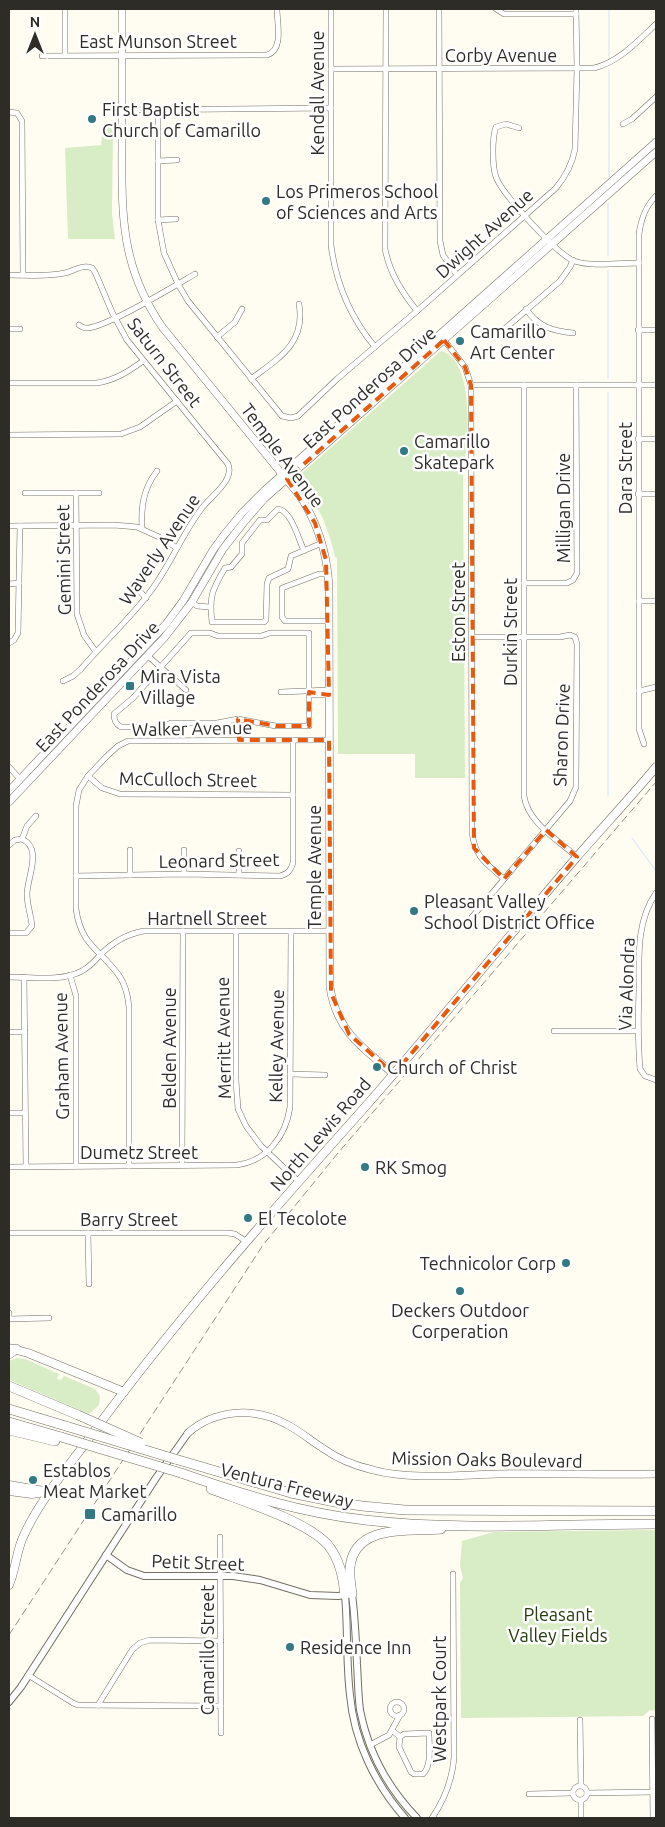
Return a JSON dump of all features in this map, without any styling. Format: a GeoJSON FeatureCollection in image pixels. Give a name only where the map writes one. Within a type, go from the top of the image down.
{"type":"FeatureCollection","features":[{"type":"Feature","properties":{"kind":"highway"},"geometry":{"type":"LineString","coordinates":[[9,1386],[175,1459]]}},
{"type":"Feature","properties":{"kind":"highway","name":"Ventura Freeway"},"geometry":{"type":"LineString","coordinates":[[9,1409],[291,1493],[335,1502],[405,1510],[656,1511]]}},
{"type":"Feature","properties":{"kind":"highway"},"geometry":{"type":"LineString","coordinates":[[9,1422],[60,1439]]}},
{"type":"Feature","properties":{"kind":"highway"},"geometry":{"type":"LineString","coordinates":[[9,1430],[60,1439]]}},
{"type":"Feature","properties":{"kind":"highway","name":"Ventura Freeway"},"geometry":{"type":"LineString","coordinates":[[60,1439],[278,1503],[339,1516],[398,1523],[488,1525],[656,1524]]}},
{"type":"Feature","properties":{"kind":"highway"},"geometry":{"type":"LineString","coordinates":[[192,1477],[206,1487],[262,1508],[314,1533],[328,1545],[335,1556],[349,1595]]}},
{"type":"Feature","properties":{"kind":"highway"},"geometry":{"type":"LineString","coordinates":[[617,1511],[656,1507]]}},
{"type":"Feature","properties":{"kind":"highway"},"geometry":{"type":"LineString","coordinates":[[349,1595],[351,1562],[357,1549],[369,1538],[387,1532],[488,1525]]}},
{"type":"Feature","properties":{"kind":"main road","name":"Temple Avenue"},"geometry":{"type":"LineString","coordinates":[[122,9],[122,206],[124,231],[131,265],[146,301],[170,338],[285,477],[306,506],[315,523],[322,543],[328,574],[329,621],[330,987],[338,1016],[352,1038],[394,1074]]}},
{"type":"Feature","properties":{"kind":"main road","name":"East Ponderosa Drive"},"geometry":{"type":"LineString","coordinates":[[9,791],[160,630],[183,601],[213,550],[242,513],[549,242],[656,142]]}},
{"type":"Feature","properties":{"kind":"main road","name":"East Ponderosa Drive"},"geometry":{"type":"LineString","coordinates":[[549,242],[656,152]]}},
{"type":"Feature","properties":{"kind":"main road","name":"East Ponderosa Drive"},"geometry":{"type":"LineString","coordinates":[[9,802],[148,656],[192,602],[223,549],[244,522],[285,477]]}},
{"type":"Feature","properties":{"kind":"main road","name":"North Lewis Road"},"geometry":{"type":"LineString","coordinates":[[15,1558],[27,1529],[50,1492],[124,1392],[204,1291],[298,1181],[394,1074],[577,857],[656,767]]}},
{"type":"Feature","properties":{"kind":"main road"},"geometry":{"type":"LineString","coordinates":[[11,1350],[113,1386],[124,1392]]}},
{"type":"Feature","properties":{"kind":"main road","name":"Mission Oaks Boulevard"},"geometry":{"type":"LineString","coordinates":[[188,1433],[200,1423],[216,1416],[246,1412],[279,1420],[335,1455],[371,1470],[385,1473],[426,1475],[656,1474]]}},
{"type":"Feature","properties":{"kind":"main road"},"geometry":{"type":"LineString","coordinates":[[9,1485],[50,1492]]}},
{"type":"Feature","properties":{"kind":"main road"},"geometry":{"type":"LineString","coordinates":[[9,1491],[32,1494],[50,1492]]}},
{"type":"Feature","properties":{"kind":"main road"},"geometry":{"type":"LineString","coordinates":[[9,1565],[15,1558]]}},
{"type":"Feature","properties":{"kind":"main road"},"geometry":{"type":"LineString","coordinates":[[9,1585],[14,1572],[15,1558]]}},
{"type":"Feature","properties":{"kind":"street"},"geometry":{"type":"LineString","coordinates":[[65,9],[65,55]]}},
{"type":"Feature","properties":{"kind":"street","name":"East Munson Street"},"geometry":{"type":"LineString","coordinates":[[42,56],[267,55],[273,53],[278,43],[277,9]]}},
{"type":"Feature","properties":{"kind":"street","name":"Kendall Avenue"},"geometry":{"type":"LineString","coordinates":[[331,9],[332,256],[338,280],[352,316],[375,347]]}},
{"type":"Feature","properties":{"kind":"street"},"geometry":{"type":"LineString","coordinates":[[386,9],[385,249],[392,275],[417,311]]}},
{"type":"Feature","properties":{"kind":"street"},"geometry":{"type":"LineString","coordinates":[[440,9],[440,241],[443,255],[457,275]]}},
{"type":"Feature","properties":{"kind":"street"},"geometry":{"type":"LineString","coordinates":[[496,9],[504,14],[576,12]]}},
{"type":"Feature","properties":{"kind":"street","name":"Dwight Avenue"},"geometry":{"type":"LineString","coordinates":[[251,379],[282,416],[291,418],[298,416],[337,379],[417,311],[561,182],[572,162],[575,149],[576,12]]}},
{"type":"Feature","properties":{"kind":"street","name":"Corby Avenue"},"geometry":{"type":"LineString","coordinates":[[332,69],[577,68],[604,66],[628,50],[656,24]]}},
{"type":"Feature","properties":{"kind":"street"},"geometry":{"type":"LineString","coordinates":[[623,124],[632,119],[656,98]]}},
{"type":"Feature","properties":{"kind":"street"},"geometry":{"type":"LineString","coordinates":[[122,110],[332,108]]}},
{"type":"Feature","properties":{"kind":"street"},"geometry":{"type":"LineString","coordinates":[[158,109],[158,220],[161,246],[178,284],[194,309],[251,379],[285,353],[294,341],[300,322],[299,304]]}},
{"type":"Feature","properties":{"kind":"street"},"geometry":{"type":"LineString","coordinates":[[9,112],[16,112],[20,116],[22,126],[23,275],[9,275]]}},
{"type":"Feature","properties":{"kind":"street"},"geometry":{"type":"LineString","coordinates":[[519,128],[506,124],[500,124],[496,127],[494,132],[494,168],[499,183],[525,215],[549,242],[563,255],[573,260],[595,263],[639,263]]}},
{"type":"Feature","properties":{"kind":"street"},"geometry":{"type":"LineString","coordinates":[[158,161],[177,160]]}},
{"type":"Feature","properties":{"kind":"street","name":"Dara Street"},"geometry":{"type":"LineString","coordinates":[[644,744],[639,729],[639,263],[640,224],[646,208],[656,196]]}},
{"type":"Feature","properties":{"kind":"street"},"geometry":{"type":"LineString","coordinates":[[158,220],[176,219]]}},
{"type":"Feature","properties":{"kind":"street"},"geometry":{"type":"LineString","coordinates":[[501,332],[560,281],[573,260]]}},
{"type":"Feature","properties":{"kind":"street","name":"Saturn Street"},"geometry":{"type":"LineString","coordinates":[[23,275],[53,275],[88,266],[95,272],[114,318],[127,340],[228,464],[230,470]]}},
{"type":"Feature","properties":{"kind":"street"},"geometry":{"type":"LineString","coordinates":[[79,325],[89,328],[114,318],[195,274]]}},
{"type":"Feature","properties":{"kind":"street"},"geometry":{"type":"LineString","coordinates":[[217,337],[235,322],[242,309]]}},
{"type":"Feature","properties":{"kind":"street"},"geometry":{"type":"LineString","coordinates":[[526,309],[542,326],[555,331],[573,333]]}},
{"type":"Feature","properties":{"kind":"street"},"geometry":{"type":"LineString","coordinates":[[9,329],[20,329]]}},
{"type":"Feature","properties":{"kind":"street"},"geometry":{"type":"LineString","coordinates":[[638,330],[656,330]]}},
{"type":"Feature","properties":{"kind":"street","name":"Eston Street"},"geometry":{"type":"LineString","coordinates":[[442,337],[465,367],[471,385],[473,841],[478,854],[504,879]]}},
{"type":"Feature","properties":{"kind":"street"},"geometry":{"type":"LineString","coordinates":[[9,383],[107,382],[116,379],[144,362]]}},
{"type":"Feature","properties":{"kind":"street"},"geometry":{"type":"LineString","coordinates":[[471,385],[656,385]]}},
{"type":"Feature","properties":{"kind":"street","name":"Durkin Street"},"geometry":{"type":"LineString","coordinates":[[524,385],[524,796],[529,812],[546,830],[577,857]]}},
{"type":"Feature","properties":{"kind":"street","name":"Milligan Drive"},"geometry":{"type":"LineString","coordinates":[[524,584],[567,583],[573,580],[577,573],[576,385]]}},
{"type":"Feature","properties":{"kind":"street"},"geometry":{"type":"LineString","coordinates":[[9,435],[121,434],[140,427],[177,401]]}},
{"type":"Feature","properties":{"kind":"street"},"geometry":{"type":"LineString","coordinates":[[638,440],[656,439]]}},
{"type":"Feature","properties":{"kind":"street","name":"Waverly Avenue"},"geometry":{"type":"LineString","coordinates":[[62,681],[76,674],[146,598],[202,508],[228,479],[230,470]]}},
{"type":"Feature","properties":{"kind":"street"},"geometry":{"type":"LineString","coordinates":[[142,528],[143,500],[147,487],[157,471]]}},
{"type":"Feature","properties":{"kind":"street"},"geometry":{"type":"LineString","coordinates":[[25,493],[99,493]]}},
{"type":"Feature","properties":{"kind":"street","name":"Gemini Street"},"geometry":{"type":"LineString","coordinates":[[76,493],[78,620],[84,635],[96,652]]}},
{"type":"Feature","properties":{"kind":"street"},"geometry":{"type":"LineString","coordinates":[[638,494],[656,494]]}},
{"type":"Feature","properties":{"kind":"street"},"geometry":{"type":"LineString","coordinates":[[304,552],[290,518],[283,510],[278,509],[267,520],[260,520],[242,543],[242,554],[231,567],[225,568],[212,591],[210,607],[212,622],[264,622],[267,617],[267,584],[269,578],[288,569],[290,556],[304,552],[322,543]]}},
{"type":"Feature","properties":{"kind":"street"},"geometry":{"type":"LineString","coordinates":[[9,526],[114,526],[142,528],[177,548]]}},
{"type":"Feature","properties":{"kind":"street"},"geometry":{"type":"LineString","coordinates":[[9,643],[14,640],[18,633],[20,526]]}},
{"type":"Feature","properties":{"kind":"street"},"geometry":{"type":"LineString","coordinates":[[328,574],[319,574],[282,588],[282,620],[329,621]]}},
{"type":"Feature","properties":{"kind":"street"},"geometry":{"type":"LineString","coordinates":[[9,584],[20,584]]}},
{"type":"Feature","properties":{"kind":"street"},"geometry":{"type":"LineString","coordinates":[[133,584],[146,598]]}},
{"type":"Feature","properties":{"kind":"street"},"geometry":{"type":"LineString","coordinates":[[640,601],[656,601]]}},
{"type":"Feature","properties":{"kind":"street"},"geometry":{"type":"LineString","coordinates":[[192,602],[197,606],[210,607]]}},
{"type":"Feature","properties":{"kind":"street"},"geometry":{"type":"LineString","coordinates":[[191,633],[210,633],[218,636],[261,636],[270,633],[309,633],[309,692],[309,726],[276,726],[238,719],[216,723],[171,723],[161,727],[121,727],[115,721],[114,714],[133,698],[191,633]]}},
{"type":"Feature","properties":{"kind":"street","name":"Sharon Drive"},"geometry":{"type":"LineString","coordinates":[[472,917],[570,801],[576,787],[577,644],[575,637],[570,635],[524,637]]}},
{"type":"Feature","properties":{"kind":"street"},"geometry":{"type":"LineString","coordinates":[[472,637],[524,637]]}},
{"type":"Feature","properties":{"kind":"street"},"geometry":{"type":"LineString","coordinates":[[148,656],[186,690]]}},
{"type":"Feature","properties":{"kind":"street"},"geometry":{"type":"LineString","coordinates":[[640,691],[656,688]]}},
{"type":"Feature","properties":{"kind":"street"},"geometry":{"type":"LineString","coordinates":[[281,692],[309,692],[313,695],[329,693]]}},
{"type":"Feature","properties":{"kind":"street"},"geometry":{"type":"LineString","coordinates":[[238,719],[239,740]]}},
{"type":"Feature","properties":{"kind":"street","name":"Leonard Street"},"geometry":{"type":"LineString","coordinates":[[76,876],[184,874],[280,876],[286,874],[291,870],[294,863],[293,740]]}},
{"type":"Feature","properties":{"kind":"street","name":"Walker Avenue"},"geometry":{"type":"LineString","coordinates":[[129,1166],[128,1002],[120,977],[90,944],[79,925],[76,909],[76,806],[80,790],[88,776],[118,746],[128,741],[329,740]]}},
{"type":"Feature","properties":{"kind":"street"},"geometry":{"type":"LineString","coordinates":[[9,767],[20,779]]}},
{"type":"Feature","properties":{"kind":"street","name":"McCulloch Street"},"geometry":{"type":"LineString","coordinates":[[88,776],[102,788],[120,794],[293,795]]}},
{"type":"Feature","properties":{"kind":"street"},"geometry":{"type":"LineString","coordinates":[[22,839],[26,826],[36,816]]}},
{"type":"Feature","properties":{"kind":"street"},"geometry":{"type":"LineString","coordinates":[[9,845],[17,839],[22,839],[29,843],[33,862],[27,895],[32,926],[26,933],[9,933]]}},
{"type":"Feature","properties":{"kind":"street"},"geometry":{"type":"LineString","coordinates":[[130,850],[130,875]]}},
{"type":"Feature","properties":{"kind":"street"},"geometry":{"type":"LineString","coordinates":[[184,850],[184,874]]}},
{"type":"Feature","properties":{"kind":"street"},"geometry":{"type":"LineString","coordinates":[[239,851],[239,875]]}},
{"type":"Feature","properties":{"kind":"street","name":"Via Alondra"},"geometry":{"type":"LineString","coordinates":[[656,893],[644,918],[640,940],[638,1031],[640,1068],[645,1076],[656,1080]]}},
{"type":"Feature","properties":{"kind":"street","name":"Belden Avenue"},"geometry":{"type":"LineString","coordinates":[[182,1165],[183,931]]}},
{"type":"Feature","properties":{"kind":"street","name":"Merritt Avenue"},"geometry":{"type":"LineString","coordinates":[[236,931],[237,1104],[246,1126],[266,1152],[298,1181]]}},
{"type":"Feature","properties":{"kind":"street","name":"Hartnell Street"},"geometry":{"type":"LineString","coordinates":[[9,977],[70,975],[86,968],[117,941],[131,934],[144,932],[329,932]]}},
{"type":"Feature","properties":{"kind":"street","name":"Kelley Avenue"},"geometry":{"type":"LineString","coordinates":[[266,1152],[280,1138],[287,1124],[290,1107],[291,932]]}},
{"type":"Feature","properties":{"kind":"street","name":"Graham Avenue"},"geometry":{"type":"LineString","coordinates":[[70,975],[76,996],[76,1166]]}},
{"type":"Feature","properties":{"kind":"street"},"geometry":{"type":"LineString","coordinates":[[24,977],[26,1167]]}},
{"type":"Feature","properties":{"kind":"street"},"geometry":{"type":"LineString","coordinates":[[554,1031],[638,1031]]}},
{"type":"Feature","properties":{"kind":"street"},"geometry":{"type":"LineString","coordinates":[[9,1032],[25,1032]]}},
{"type":"Feature","properties":{"kind":"street"},"geometry":{"type":"LineString","coordinates":[[290,1074],[325,1074]]}},
{"type":"Feature","properties":{"kind":"street"},"geometry":{"type":"LineString","coordinates":[[9,1113],[25,1113]]}},
{"type":"Feature","properties":{"kind":"street","name":"Dumetz Street"},"geometry":{"type":"LineString","coordinates":[[9,1167],[241,1164],[251,1162],[266,1152]]}},
{"type":"Feature","properties":{"kind":"street","name":"Barry Street"},"geometry":{"type":"LineString","coordinates":[[9,1233],[228,1233],[235,1234],[247,1242]]}},
{"type":"Feature","properties":{"kind":"street"},"geometry":{"type":"LineString","coordinates":[[88,1233],[89,1284]]}},
{"type":"Feature","properties":{"kind":"street"},"geometry":{"type":"LineString","coordinates":[[9,1312],[9,1319],[49,1318]]}},
{"type":"Feature","properties":{"kind":"street"},"geometry":{"type":"LineString","coordinates":[[9,1702],[156,1478],[188,1433]]}},
{"type":"Feature","properties":{"kind":"street","name":"Camarillo Street"},"geometry":{"type":"LineString","coordinates":[[220,1537],[221,1734]]}},
{"type":"Feature","properties":{"kind":"street","name":"Petit Street"},"geometry":{"type":"LineString","coordinates":[[106,1555],[127,1570],[140,1575],[220,1576],[260,1580],[310,1595],[349,1595]]}},
{"type":"Feature","properties":{"kind":"street","name":"Westpark Court"},"geometry":{"type":"LineString","coordinates":[[432,1818],[448,1792],[454,1758],[453,1574]]}},
{"type":"Feature","properties":{"kind":"street"},"geometry":{"type":"LineString","coordinates":[[349,1595],[360,1710],[370,1746],[385,1777],[407,1808],[417,1818]]}},
{"type":"Feature","properties":{"kind":"street"},"geometry":{"type":"LineString","coordinates":[[349,1595],[349,1693],[355,1726],[362,1750],[380,1784],[405,1818]]}},
{"type":"Feature","properties":{"kind":"street"},"geometry":{"type":"LineString","coordinates":[[98,1705],[132,1650],[140,1643],[150,1640],[221,1641]]}},
{"type":"Feature","properties":{"kind":"street"},"geometry":{"type":"LineString","coordinates":[[28,1675],[78,1705],[221,1706]]}},
{"type":"Feature","properties":{"kind":"street"},"geometry":{"type":"LineString","coordinates":[[370,1746],[390,1735],[400,1712]]}},
{"type":"Feature","properties":{"kind":"street"},"geometry":{"type":"LineString","coordinates":[[652,1719],[653,1818]]}},
{"type":"Feature","properties":{"kind":"street"},"geometry":{"type":"LineString","coordinates":[[580,1720],[581,1786]]}},
{"type":"Feature","properties":{"kind":"street"},"geometry":{"type":"LineString","coordinates":[[392,1731],[400,1736]]}},
{"type":"Feature","properties":{"kind":"street"},"geometry":{"type":"LineString","coordinates":[[429,1733],[428,1762],[426,1772],[423,1774],[414,1774],[412,1772],[399,1747],[400,1736],[404,1734],[429,1733]]}},
{"type":"Feature","properties":{"kind":"street"},"geometry":{"type":"LineString","coordinates":[[581,1786],[587,1792]]}},
{"type":"Feature","properties":{"kind":"street"},"geometry":{"type":"LineString","coordinates":[[573,1793],[576,1787],[581,1786]]}},
{"type":"Feature","properties":{"kind":"street"},"geometry":{"type":"LineString","coordinates":[[587,1792],[653,1792]]}},
{"type":"Feature","properties":{"kind":"street"},"geometry":{"type":"LineString","coordinates":[[580,1800],[586,1796],[587,1792]]}},
{"type":"Feature","properties":{"kind":"street"},"geometry":{"type":"LineString","coordinates":[[529,1794],[573,1793]]}},
{"type":"Feature","properties":{"kind":"street"},"geometry":{"type":"LineString","coordinates":[[573,1793],[576,1799],[580,1800]]}},
{"type":"Feature","properties":{"kind":"street"},"geometry":{"type":"LineString","coordinates":[[580,1800],[581,1818]]}},
{"type":"Feature","properties":{"kind":"highlighted area"},"geometry":{"type":"Polygon","coordinates":[[[444,340],[465,367],[471,385],[474,848],[504,879],[546,830],[577,857],[394,1074],[349,1034],[331,993],[329,740],[239,740],[238,719],[276,726],[309,726],[309,692],[329,695],[326,560],[315,523],[287,479],[444,340]]]}},
{"type":"Feature","properties":{"kind":"green space"},"geometry":{"type":"Polygon","coordinates":[[[103,126],[113,126],[112,214],[115,239],[68,239],[65,148],[101,145],[103,126]]]}},
{"type":"Feature","properties":{"kind":"green space"},"geometry":{"type":"Polygon","coordinates":[[[441,351],[452,357],[460,369],[467,404],[467,442],[463,471],[465,778],[415,778],[415,754],[338,754],[337,558],[335,557],[321,515],[299,479],[302,473],[441,351]]]}},
{"type":"Feature","properties":{"kind":"green space"},"geometry":{"type":"Polygon","coordinates":[[[17,1358],[25,1359],[59,1374],[57,1379],[61,1380],[64,1376],[95,1389],[100,1396],[99,1405],[89,1414],[12,1381],[9,1379],[9,1361],[17,1358]]]}},
{"type":"Feature","properties":{"kind":"green space","name":"Pleasant Valley Fields"},"geometry":{"type":"Polygon","coordinates":[[[656,1530],[656,1711],[650,1710],[643,1716],[461,1718],[460,1583],[463,1578],[460,1566],[462,1541],[494,1532],[656,1530]]]}},
{"type":"Feature","properties":{"kind":"waterway"},"geometry":{"type":"LineString","coordinates":[[609,9],[609,57]]}},
{"type":"Feature","properties":{"kind":"waterway"},"geometry":{"type":"LineString","coordinates":[[609,71],[609,177]]}},
{"type":"Feature","properties":{"kind":"waterway"},"geometry":{"type":"LineString","coordinates":[[608,203],[608,256]]}},
{"type":"Feature","properties":{"kind":"waterway"},"geometry":{"type":"LineString","coordinates":[[608,271],[608,378]]}},
{"type":"Feature","properties":{"kind":"waterway"},"geometry":{"type":"LineString","coordinates":[[608,392],[608,796]]}},
{"type":"Feature","properties":{"kind":"waterway"},"geometry":{"type":"LineString","coordinates":[[632,838],[656,871]]}},
{"type":"Feature","properties":{"kind":"railway"},"geometry":{"type":"LineString","coordinates":[[9,1635],[263,1245],[338,1153],[656,782]]}},
{"type":"Feature","properties":{"kind":"place","name":"First Baptist Church of Camarillo"},"geometry":{"type":"Point","coordinates":[92,119]}},
{"type":"Feature","properties":{"kind":"place","name":"Los Primeros School of Sciences and Arts"},"geometry":{"type":"Point","coordinates":[266,201]}},
{"type":"Feature","properties":{"kind":"place","name":"Camarillo Art Center"},"geometry":{"type":"Point","coordinates":[460,341]}},
{"type":"Feature","properties":{"kind":"place","name":"Camarillo Skatepark"},"geometry":{"type":"Point","coordinates":[404,451]}},
{"type":"Feature","properties":{"kind":"place","name":"Mira Vista Village"},"geometry":{"type":"Point","coordinates":[130,686]}},
{"type":"Feature","properties":{"kind":"place","name":"Pleasant Valley School District Office"},"geometry":{"type":"Point","coordinates":[414,911]}},
{"type":"Feature","properties":{"kind":"place","name":"Church of Christ"},"geometry":{"type":"Point","coordinates":[377,1067]}},
{"type":"Feature","properties":{"kind":"place","name":"RK Smog"},"geometry":{"type":"Point","coordinates":[365,1167]}},
{"type":"Feature","properties":{"kind":"place","name":"El Tecolote"},"geometry":{"type":"Point","coordinates":[248,1218]}},
{"type":"Feature","properties":{"kind":"place","name":"Technicolor Corp"},"geometry":{"type":"Point","coordinates":[566,1263]}},
{"type":"Feature","properties":{"kind":"place","name":"Deckers Outdoor Corperation"},"geometry":{"type":"Point","coordinates":[460,1291]}},
{"type":"Feature","properties":{"kind":"place","name":"Establos Meat Market"},"geometry":{"type":"Point","coordinates":[33,1480]}},
{"type":"Feature","properties":{"kind":"place","name":"Camarillo"},"geometry":{"type":"Point","coordinates":[90,1514]}},
{"type":"Feature","properties":{"kind":"place","name":"Residence Inn"},"geometry":{"type":"Point","coordinates":[290,1647]}}]}
